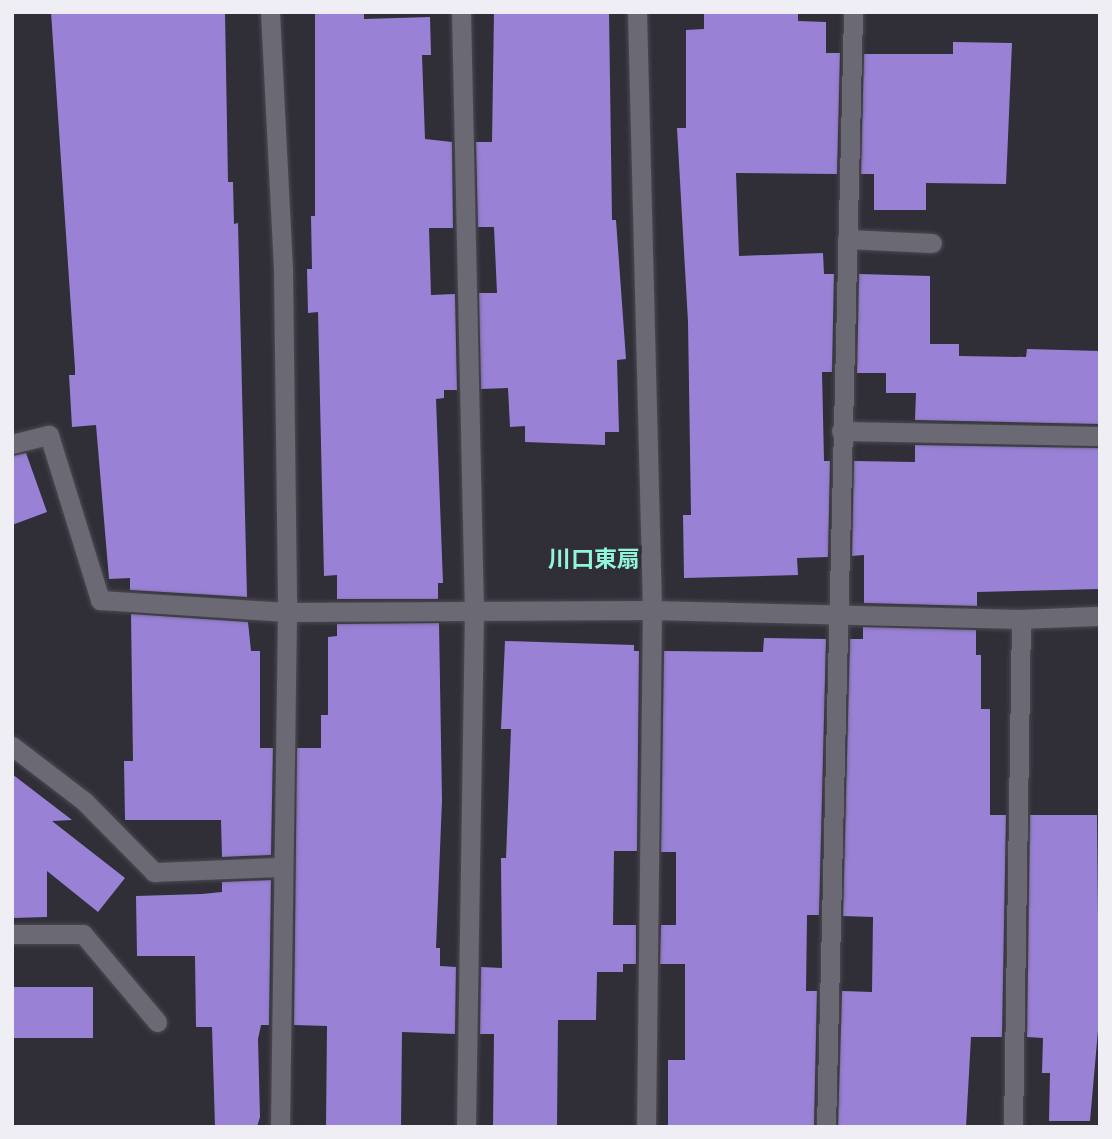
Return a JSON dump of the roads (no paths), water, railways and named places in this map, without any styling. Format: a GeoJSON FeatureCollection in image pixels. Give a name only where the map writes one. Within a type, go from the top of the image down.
{"type":"FeatureCollection","features":[{"type":"Feature","properties":{"kind":"street"},"geometry":{"type":"LineString","coordinates":[[270,12],[283,271],[286,612],[280,1127]]}},
{"type":"Feature","properties":{"kind":"street"},"geometry":{"type":"LineString","coordinates":[[461,12],[474,611],[466,1127]]}},
{"type":"Feature","properties":{"kind":"street"},"geometry":{"type":"LineString","coordinates":[[637,12],[652,610],[646,1127]]}},
{"type":"Feature","properties":{"kind":"street"},"geometry":{"type":"LineString","coordinates":[[826,1127],[836,618],[853,12]]}},
{"type":"Feature","properties":{"kind":"street"},"geometry":{"type":"LineString","coordinates":[[847,239],[932,243]]}},
{"type":"Feature","properties":{"kind":"street"},"geometry":{"type":"LineString","coordinates":[[841,430],[1100,436]]}},
{"type":"Feature","properties":{"kind":"street"},"geometry":{"type":"LineString","coordinates":[[12,444],[49,435],[100,600],[286,612],[652,610],[836,618],[1021,619],[1100,616]]}},
{"type":"Feature","properties":{"kind":"street"},"geometry":{"type":"LineString","coordinates":[[1013,1127],[1021,619]]}},
{"type":"Feature","properties":{"kind":"street"},"geometry":{"type":"LineString","coordinates":[[12,746],[84,801],[154,872],[281,867]]}},
{"type":"Feature","properties":{"kind":"street"},"geometry":{"type":"LineString","coordinates":[[12,934],[83,934],[157,1022]]}},
{"type":"Feature","properties":{"kind":"district","name":"川口東扇"},"geometry":{"type":"Point","coordinates":[594,560]}}]}
